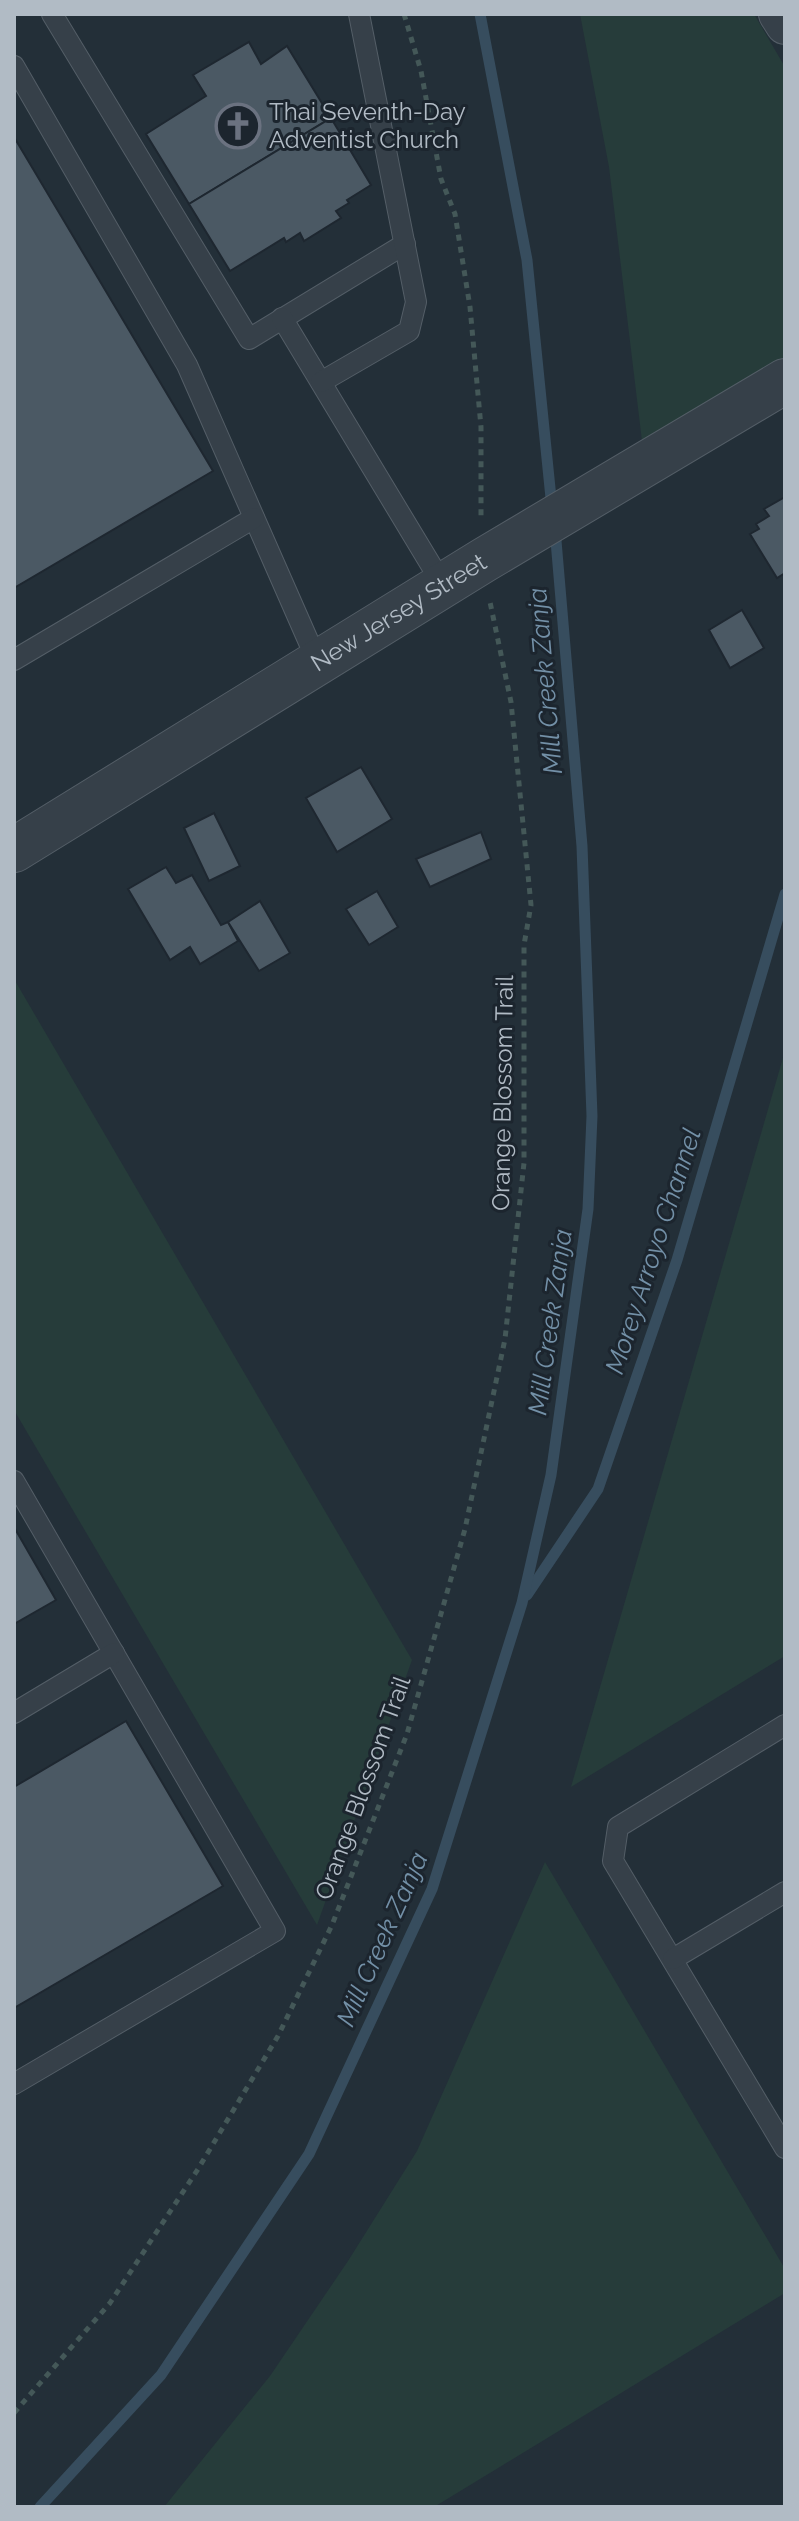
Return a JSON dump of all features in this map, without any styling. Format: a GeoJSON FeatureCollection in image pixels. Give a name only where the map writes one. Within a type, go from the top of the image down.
{"type":"FeatureCollection","features":[{"type":"Feature","properties":{"kind":"street"},"geometry":{"type":"LineString","coordinates":[[778,14],[785,25]]}},
{"type":"Feature","properties":{"kind":"street","name":"New Jersey Street"},"geometry":{"type":"LineString","coordinates":[[14,850],[500,550],[785,381]]}},
{"type":"Feature","properties":{"kind":"lane"},"geometry":{"type":"LineString","coordinates":[[52,14],[249,339],[405,244]]}},
{"type":"Feature","properties":{"kind":"lane"},"geometry":{"type":"LineString","coordinates":[[321,382],[409,331],[416,302],[359,14]]}},
{"type":"Feature","properties":{"kind":"lane"},"geometry":{"type":"LineString","coordinates":[[14,66],[187,365],[318,663]]}},
{"type":"Feature","properties":{"kind":"lane"},"geometry":{"type":"LineString","coordinates":[[282,318],[443,585]]}},
{"type":"Feature","properties":{"kind":"lane"},"geometry":{"type":"LineString","coordinates":[[14,660],[254,518]]}},
{"type":"Feature","properties":{"kind":"lane"},"geometry":{"type":"LineString","coordinates":[[14,1481],[275,1931],[14,2084]]}},
{"type":"Feature","properties":{"kind":"lane"},"geometry":{"type":"LineString","coordinates":[[14,1713],[114,1653]]}},
{"type":"Feature","properties":{"kind":"lane"},"geometry":{"type":"LineString","coordinates":[[785,1725],[618,1827],[613,1861],[785,2148]]}},
{"type":"Feature","properties":{"kind":"lane"},"geometry":{"type":"LineString","coordinates":[[673,1959],[785,1892]]}},
{"type":"Feature","properties":{"kind":"path"},"geometry":{"type":"LineString","coordinates":[[404,14],[421,71],[441,179]]}},
{"type":"Feature","properties":{"kind":"path","name":"Orange Blossom Trail"},"geometry":{"type":"LineString","coordinates":[[14,2413],[110,2303],[198,2169],[278,2036],[332,1925],[407,1734],[465,1529],[505,1339],[524,1163],[524,945]]}},
{"type":"Feature","properties":{"kind":"green space"},"geometry":{"type":"Polygon","coordinates":[[[580,14],[754,14],[785,67],[785,357],[642,441],[609,167],[580,14]]]}},
{"type":"Feature","properties":{"kind":"green space"},"geometry":{"type":"Polygon","coordinates":[[[14,979],[412,1660],[317,1925],[14,1410],[14,979]]]}},
{"type":"Feature","properties":{"kind":"green space"},"geometry":{"type":"Polygon","coordinates":[[[785,1051],[785,1656],[571,1787],[785,1051]]]}},
{"type":"Feature","properties":{"kind":"green space"},"geometry":{"type":"Polygon","coordinates":[[[545,1862],[785,2269],[785,2293],[434,2507],[164,2507],[270,2376],[417,2151],[545,1862]]]}},
{"type":"Feature","properties":{"kind":"building","name":"Thai Seventh-Day Adventist Church"},"geometry":{"type":"Polygon","coordinates":[[[249,42],[261,64],[287,46],[331,118],[189,204],[146,134],[206,96],[193,75],[249,42]]]}},
{"type":"Feature","properties":{"kind":"building"},"geometry":{"type":"Polygon","coordinates":[[[331,118],[371,185],[336,211],[341,218],[304,241],[300,233],[286,242],[284,238],[230,271],[189,204],[331,118]]]}},
{"type":"Feature","properties":{"kind":"building"},"geometry":{"type":"Polygon","coordinates":[[[14,137],[213,471],[14,588],[14,137]]]}},
{"type":"Feature","properties":{"kind":"building"},"geometry":{"type":"Polygon","coordinates":[[[785,497],[785,573],[777,578],[750,534],[759,529],[756,524],[769,516],[764,509],[785,497]]]}},
{"type":"Feature","properties":{"kind":"building"},"geometry":{"type":"Polygon","coordinates":[[[742,610],[764,648],[730,668],[709,630],[742,610]]]}},
{"type":"Feature","properties":{"kind":"building"},"geometry":{"type":"Polygon","coordinates":[[[361,767],[392,819],[337,852],[306,798],[361,767]]]}},
{"type":"Feature","properties":{"kind":"building"},"geometry":{"type":"Polygon","coordinates":[[[214,813],[240,866],[209,881],[184,828],[214,813]]]}},
{"type":"Feature","properties":{"kind":"building"},"geometry":{"type":"Polygon","coordinates":[[[481,832],[491,859],[430,887],[416,859],[481,832]]]}},
{"type":"Feature","properties":{"kind":"building"},"geometry":{"type":"Polygon","coordinates":[[[166,867],[176,883],[192,875],[221,925],[228,922],[238,941],[200,964],[190,947],[170,960],[128,889],[166,867]]]}},
{"type":"Feature","properties":{"kind":"building"},"geometry":{"type":"Polygon","coordinates":[[[377,891],[398,927],[369,945],[346,909],[377,891]]]}},
{"type":"Feature","properties":{"kind":"building"},"geometry":{"type":"Polygon","coordinates":[[[260,901],[290,953],[259,971],[228,922],[260,901]]]}},
{"type":"Feature","properties":{"kind":"building"},"geometry":{"type":"Polygon","coordinates":[[[14,1527],[56,1600],[14,1624],[14,1527]]]}},
{"type":"Feature","properties":{"kind":"building"},"geometry":{"type":"Polygon","coordinates":[[[126,1721],[223,1886],[14,2008],[14,1787],[126,1721]]]}},
{"type":"Feature","properties":{"kind":"waterway","name":"Mill Creek Zanja"},"geometry":{"type":"LineString","coordinates":[[480,14],[527,260],[552,508]]}},
{"type":"Feature","properties":{"kind":"waterway","name":"Mill Creek Zanja"},"geometry":{"type":"LineString","coordinates":[[40,2507],[161,2375],[309,2154],[432,1889],[522,1603],[551,1475],[588,1209],[592,1116],[582,846],[555,529]]}},
{"type":"Feature","properties":{"kind":"waterway","name":"Morey Arroyo Channel"},"geometry":{"type":"LineString","coordinates":[[527,1595],[598,1489],[677,1260],[785,894]]}},
{"type":"Feature","properties":{"kind":"place","name":"Thai Seventh-Day Adventist Church"},"geometry":{"type":"Point","coordinates":[238,126]}}]}
